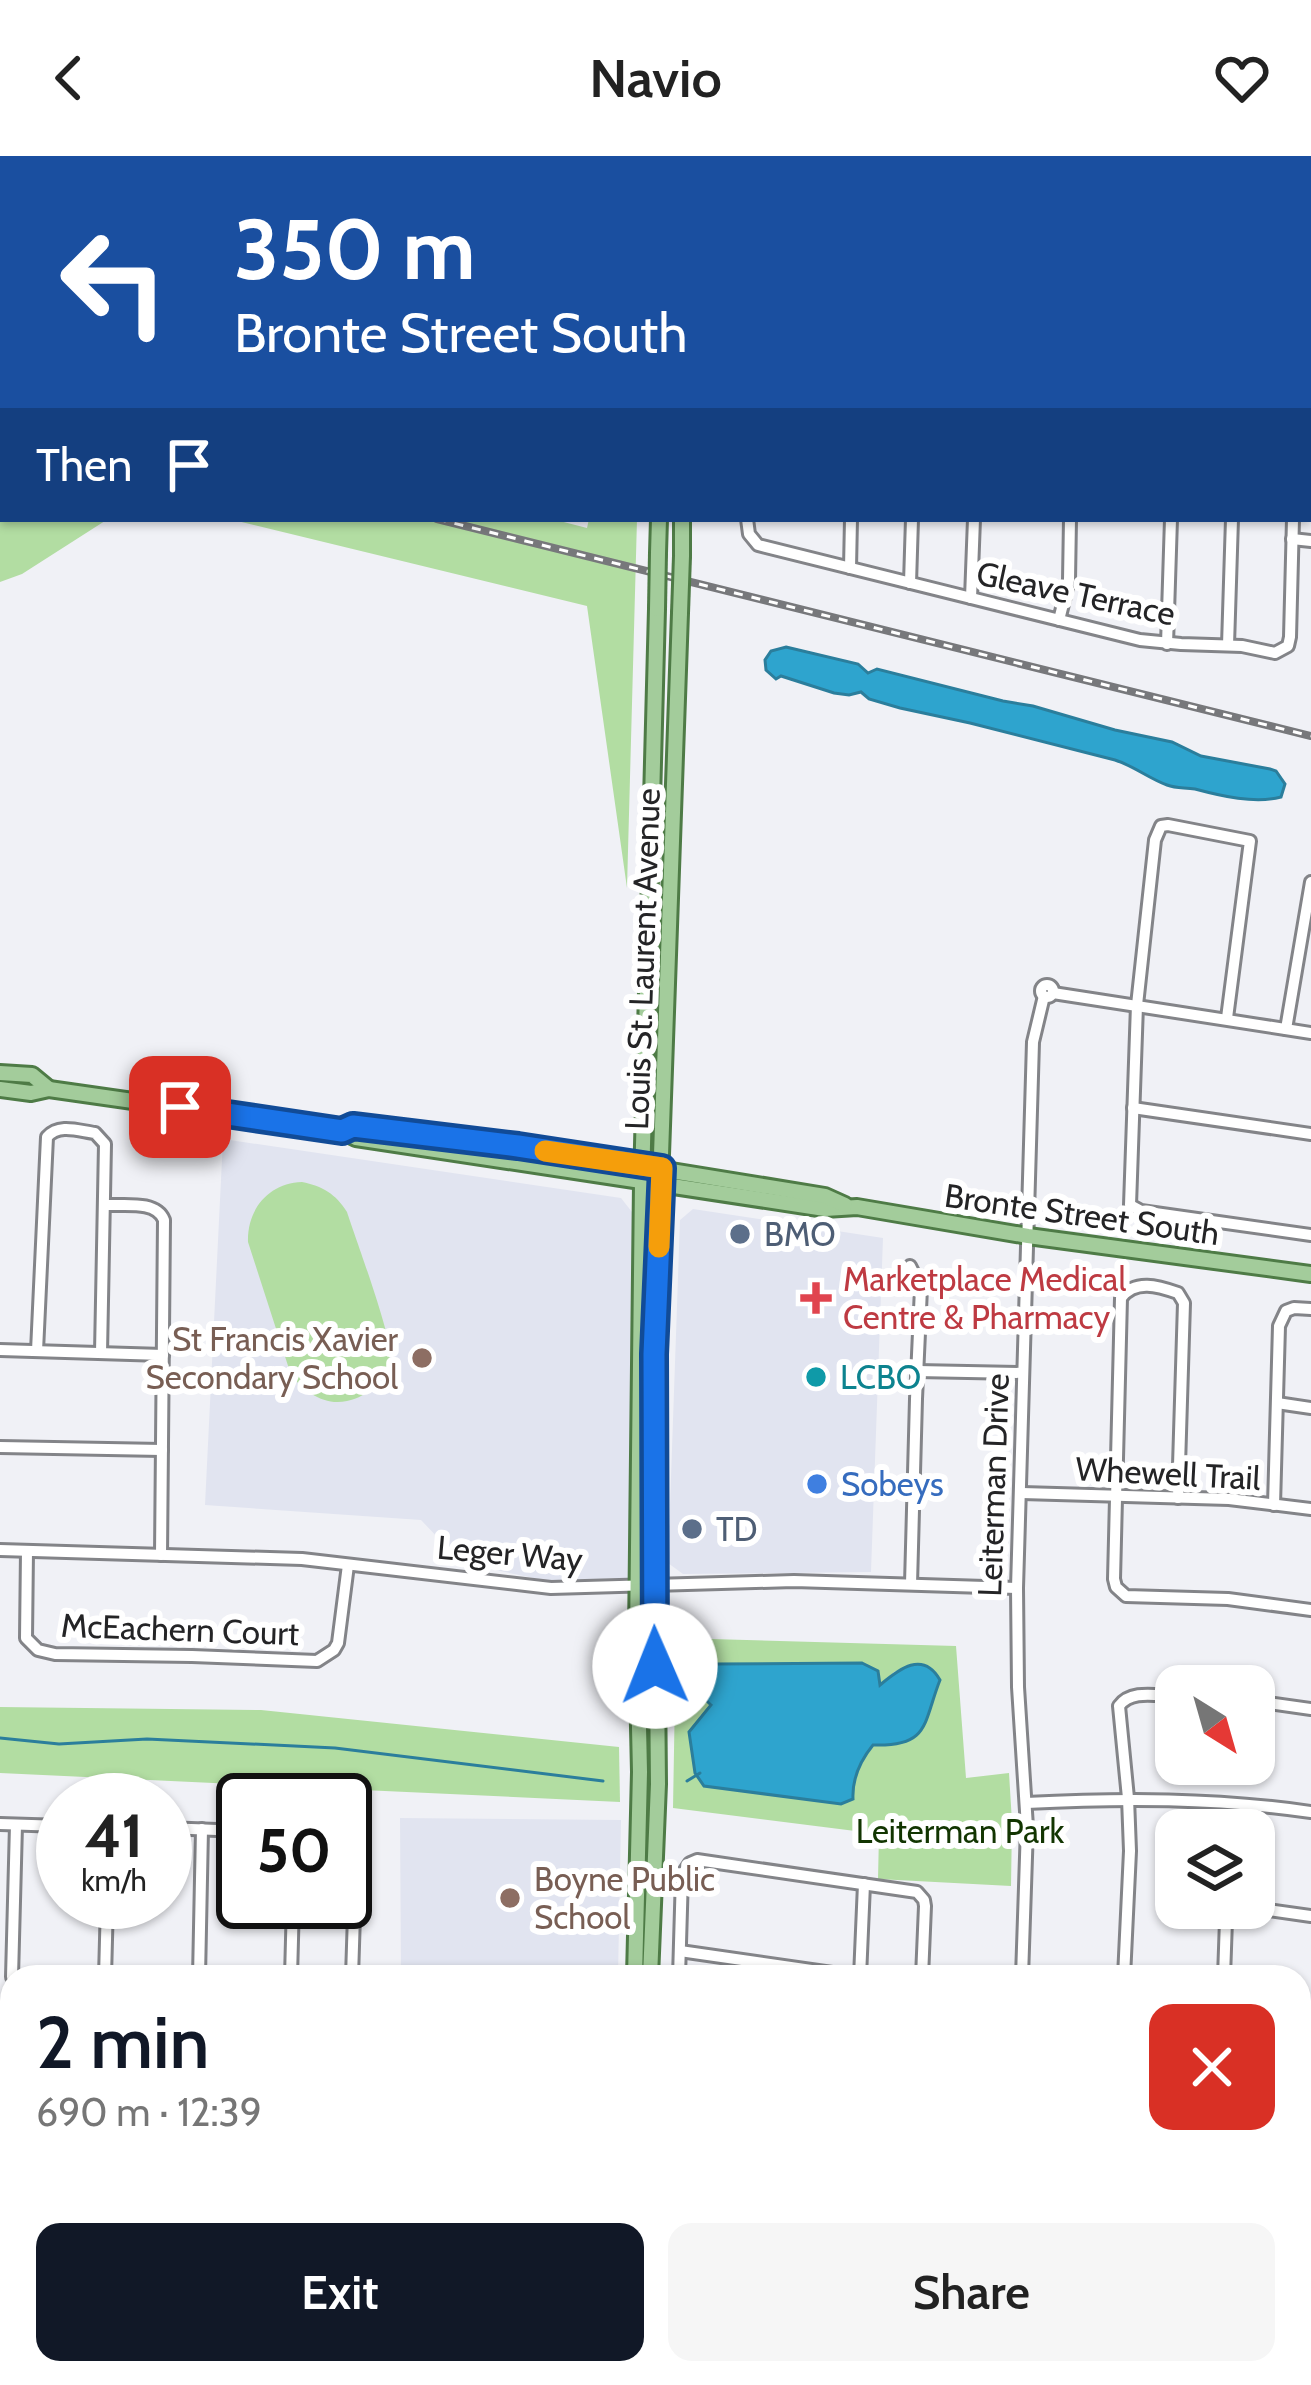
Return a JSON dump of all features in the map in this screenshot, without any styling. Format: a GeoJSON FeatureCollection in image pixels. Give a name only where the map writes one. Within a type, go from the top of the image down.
{"type":"FeatureCollection","features":[{"type":"Feature","properties":{"kind":"main road","name":"Louis St. Laurent Avenue"},"geometry":{"type":"LineString","coordinates":[[650,1965],[658,1784],[646,1586],[642,1183],[658,522]]}},
{"type":"Feature","properties":{"kind":"main road","name":"Louis St. Laurent Avenue"},"geometry":{"type":"LineString","coordinates":[[635,1965],[682,522]]}},
{"type":"Feature","properties":{"kind":"main road","name":"Bronte Street South"},"geometry":{"type":"LineString","coordinates":[[0,1073],[32,1075],[49,1088]]}},
{"type":"Feature","properties":{"kind":"main road","name":"Bronte Street South"},"geometry":{"type":"LineString","coordinates":[[0,1089],[31,1093],[49,1088],[342,1131],[356,1138],[642,1183],[825,1209],[846,1206]]}},
{"type":"Feature","properties":{"kind":"main road","name":"Bronte Street South"},"geometry":{"type":"LineString","coordinates":[[342,1131],[353,1126],[643,1165],[825,1196],[846,1206],[1311,1274]]}},
{"type":"Feature","properties":{"kind":"street","name":"Gleave Terrace"},"geometry":{"type":"LineString","coordinates":[[747,522],[758,545],[1059,620],[1140,640],[1275,653],[1288,646],[1293,522]]}},
{"type":"Feature","properties":{"kind":"street"},"geometry":{"type":"LineString","coordinates":[[850,568],[851,522]]}},
{"type":"Feature","properties":{"kind":"street"},"geometry":{"type":"LineString","coordinates":[[910,583],[912,522]]}},
{"type":"Feature","properties":{"kind":"street"},"geometry":{"type":"LineString","coordinates":[[971,598],[974,522]]}},
{"type":"Feature","properties":{"kind":"street"},"geometry":{"type":"LineString","coordinates":[[1059,620],[1069,580],[1070,522]]}},
{"type":"Feature","properties":{"kind":"street"},"geometry":{"type":"LineString","coordinates":[[1167,644],[1171,522]]}},
{"type":"Feature","properties":{"kind":"street"},"geometry":{"type":"LineString","coordinates":[[1228,645],[1232,522]]}},
{"type":"Feature","properties":{"kind":"street"},"geometry":{"type":"LineString","coordinates":[[1292,539],[1311,541]]}},
{"type":"Feature","properties":{"kind":"street"},"geometry":{"type":"LineString","coordinates":[[1227,1018],[1250,841],[1161,826],[1155,840],[1137,1005],[1130,1205],[1135,1210],[1311,1235]]}},
{"type":"Feature","properties":{"kind":"street"},"geometry":{"type":"LineString","coordinates":[[1286,1029],[1311,882]]}},
{"type":"Feature","properties":{"kind":"street","name":"Leiterman Drive"},"geometry":{"type":"LineString","coordinates":[[1022,1965],[1026,1803],[1017,1588],[1033,1042],[1048,994],[1137,1005]]}},
{"type":"Feature","properties":{"kind":"street"},"geometry":{"type":"LineString","coordinates":[[1137,1005],[1311,1033]]}},
{"type":"Feature","properties":{"kind":"street"},"geometry":{"type":"LineString","coordinates":[[1133,1108],[1311,1134]]}},
{"type":"Feature","properties":{"kind":"street"},"geometry":{"type":"LineString","coordinates":[[37,1351],[47,1137],[62,1128],[95,1133],[105,1144],[101,1353]]}},
{"type":"Feature","properties":{"kind":"street"},"geometry":{"type":"LineString","coordinates":[[104,1205],[154,1207],[164,1220],[161,1555]]}},
{"type":"Feature","properties":{"kind":"street"},"geometry":{"type":"LineString","coordinates":[[910,1266],[921,1288],[911,1584]]}},
{"type":"Feature","properties":{"kind":"street"},"geometry":{"type":"LineString","coordinates":[[1178,1498],[1184,1304],[1178,1293],[1142,1285],[1121,1298],[1116,1587],[1126,1596],[1228,1600],[1311,1610]]}},
{"type":"Feature","properties":{"kind":"street"},"geometry":{"type":"LineString","coordinates":[[1274,1505],[1281,1317],[1294,1308],[1311,1309]]}},
{"type":"Feature","properties":{"kind":"street"},"geometry":{"type":"LineString","coordinates":[[0,1350],[163,1355]]}},
{"type":"Feature","properties":{"kind":"street"},"geometry":{"type":"LineString","coordinates":[[917,1371],[1023,1372]]}},
{"type":"Feature","properties":{"kind":"street"},"geometry":{"type":"LineString","coordinates":[[1276,1403],[1311,1408]]}},
{"type":"Feature","properties":{"kind":"street"},"geometry":{"type":"LineString","coordinates":[[0,1447],[162,1450]]}},
{"type":"Feature","properties":{"kind":"street","name":"Whewell Trail"},"geometry":{"type":"LineString","coordinates":[[1022,1493],[1228,1499],[1311,1509]]}},
{"type":"Feature","properties":{"kind":"street","name":"Leger Way"},"geometry":{"type":"LineString","coordinates":[[0,1550],[302,1559],[551,1588],[794,1581],[1017,1588]]}},
{"type":"Feature","properties":{"kind":"street","name":"McEachern Court"},"geometry":{"type":"LineString","coordinates":[[28,1551],[26,1638],[38,1650],[55,1654],[317,1661],[338,1643],[348,1564]]}},
{"type":"Feature","properties":{"kind":"street"},"geometry":{"type":"LineString","coordinates":[[1125,1965],[1129,1798],[1119,1706],[1130,1696],[1155,1696]]}},
{"type":"Feature","properties":{"kind":"street"},"geometry":{"type":"LineString","coordinates":[[1275,1704],[1311,1709]]}},
{"type":"Feature","properties":{"kind":"street"},"geometry":{"type":"LineString","coordinates":[[1026,1803],[1129,1798],[1239,1802],[1311,1812]]}},
{"type":"Feature","properties":{"kind":"street"},"geometry":{"type":"LineString","coordinates":[[0,1824],[36,1825]]}},
{"type":"Feature","properties":{"kind":"street"},"geometry":{"type":"LineString","coordinates":[[12,1965],[16,1825]]}},
{"type":"Feature","properties":{"kind":"street"},"geometry":{"type":"LineString","coordinates":[[192,1829],[216,1830]]}},
{"type":"Feature","properties":{"kind":"street"},"geometry":{"type":"LineString","coordinates":[[199,1965],[202,1829]]}},
{"type":"Feature","properties":{"kind":"street"},"geometry":{"type":"LineString","coordinates":[[680,1965],[682,1875],[698,1860],[910,1890],[924,1900],[922,1965]]}},
{"type":"Feature","properties":{"kind":"street"},"geometry":{"type":"LineString","coordinates":[[861,1965],[864,1884]]}},
{"type":"Feature","properties":{"kind":"street"},"geometry":{"type":"LineString","coordinates":[[1275,1911],[1311,1916]]}},
{"type":"Feature","properties":{"kind":"street"},"geometry":{"type":"LineString","coordinates":[[105,1965],[106,1929]]}},
{"type":"Feature","properties":{"kind":"street"},"geometry":{"type":"LineString","coordinates":[[291,1965],[292,1929]]}},
{"type":"Feature","properties":{"kind":"street"},"geometry":{"type":"LineString","coordinates":[[352,1965],[354,1929]]}},
{"type":"Feature","properties":{"kind":"street"},"geometry":{"type":"LineString","coordinates":[[1224,1965],[1226,1929]]}},
{"type":"Feature","properties":{"kind":"street"},"geometry":{"type":"LineString","coordinates":[[680,1952],[774,1965]]}},
{"type":"Feature","properties":{"kind":"shaded area","name":"St Francis Xavier Secondary School"},"geometry":{"type":"Polygon","coordinates":[[[223,1139],[621,1198],[632,1212],[631,1578],[548,1581],[462,1563],[421,1520],[205,1505],[223,1139]]]}},
{"type":"Feature","properties":{"kind":"shaded area"},"geometry":{"type":"Polygon","coordinates":[[[693,1209],[883,1238],[871,1572],[683,1574],[668,1563],[680,1220],[693,1209]]]}},
{"type":"Feature","properties":{"kind":"shaded area","name":"Boyne Public School"},"geometry":{"type":"Polygon","coordinates":[[[400,1818],[621,1820],[618,1965],[401,1965],[400,1818]]]}},
{"type":"Feature","properties":{"kind":"green space"},"geometry":{"type":"Polygon","coordinates":[[[0,522],[103,522],[22,574],[0,582],[0,522]]]}},
{"type":"Feature","properties":{"kind":"green space"},"geometry":{"type":"Polygon","coordinates":[[[241,522],[564,522],[587,528],[588,522],[637,522],[627,888],[587,606],[241,522]]]}},
{"type":"Feature","properties":{"kind":"green space"},"geometry":{"type":"Polygon","coordinates":[[[302,1182],[328,1192],[347,1212],[389,1345],[388,1364],[380,1378],[369,1391],[347,1401],[316,1396],[291,1375],[248,1242],[251,1219],[262,1200],[280,1187],[302,1182]]]}},
{"type":"Feature","properties":{"kind":"green space","name":"Leiterman Park"},"geometry":{"type":"Polygon","coordinates":[[[676,1638],[956,1646],[966,1778],[1009,1773],[1011,1886],[878,1879],[879,1834],[673,1808],[676,1638]],[[862,1663],[713,1664],[712,1700],[700,1716],[694,1744],[699,1776],[704,1785],[841,1804],[853,1799],[858,1770],[873,1744],[890,1745],[932,1707],[936,1690],[910,1665],[879,1686],[862,1663]]]}},
{"type":"Feature","properties":{"kind":"green space"},"geometry":{"type":"Polygon","coordinates":[[[0,1707],[261,1710],[619,1747],[620,1802],[372,1790],[372,1773],[216,1773],[216,1783],[192,1782],[192,1773],[0,1773],[0,1707]]]}},
{"type":"Feature","properties":{"kind":"water"},"geometry":{"type":"Polygon","coordinates":[[[786,647],[858,664],[868,673],[877,669],[1172,742],[1201,756],[1276,771],[1285,784],[1281,797],[1260,800],[1174,787],[1115,760],[900,708],[861,692],[834,693],[781,676],[776,679],[766,670],[765,660],[771,651],[786,647]]]}},
{"type":"Feature","properties":{"kind":"water"},"geometry":{"type":"Polygon","coordinates":[[[862,1663],[878,1671],[880,1685],[903,1668],[919,1664],[940,1680],[915,1737],[873,1745],[868,1751],[855,1777],[853,1799],[841,1804],[704,1786],[695,1773],[689,1732],[711,1705],[700,1691],[698,1673],[713,1664],[862,1663]]]}},
{"type":"Feature","properties":{"kind":"waterway"},"geometry":{"type":"LineString","coordinates":[[0,1738],[59,1744],[147,1739],[335,1748],[603,1781]]}},
{"type":"Feature","properties":{"kind":"waterway"},"geometry":{"type":"LineString","coordinates":[[687,1781],[700,1773]]}},
{"type":"Feature","properties":{"kind":"railway"},"geometry":{"type":"LineString","coordinates":[[449,522],[1311,736]]}},
{"type":"Feature","properties":{"kind":"slow traffic"},"geometry":{"type":"LineString","coordinates":[[545,1151],[662,1168],[659,1247]]}},
{"type":"Feature","properties":{"kind":"place","name":"BMO"},"geometry":{"type":"Point","coordinates":[740,1234]}},
{"type":"Feature","properties":{"kind":"place","name":"Marketplace Medical Centre & Pharmacy"},"geometry":{"type":"Point","coordinates":[816,1298]}},
{"type":"Feature","properties":{"kind":"place","name":"St Francis Xavier Secondary School"},"geometry":{"type":"Point","coordinates":[422,1358]}},
{"type":"Feature","properties":{"kind":"place","name":"LCBO"},"geometry":{"type":"Point","coordinates":[816,1377]}},
{"type":"Feature","properties":{"kind":"place","name":"Sobeys"},"geometry":{"type":"Point","coordinates":[817,1484]}},
{"type":"Feature","properties":{"kind":"place","name":"TD"},"geometry":{"type":"Point","coordinates":[692,1529]}},
{"type":"Feature","properties":{"kind":"place","name":"Boyne Public School"},"geometry":{"type":"Point","coordinates":[510,1898]}},
{"type":"Feature","properties":{"kind":"route"},"geometry":{"type":"LineString","coordinates":[[180,1107],[342,1131],[353,1126],[518,1146],[662,1168],[654,1354],[655,1666]]}}]}
